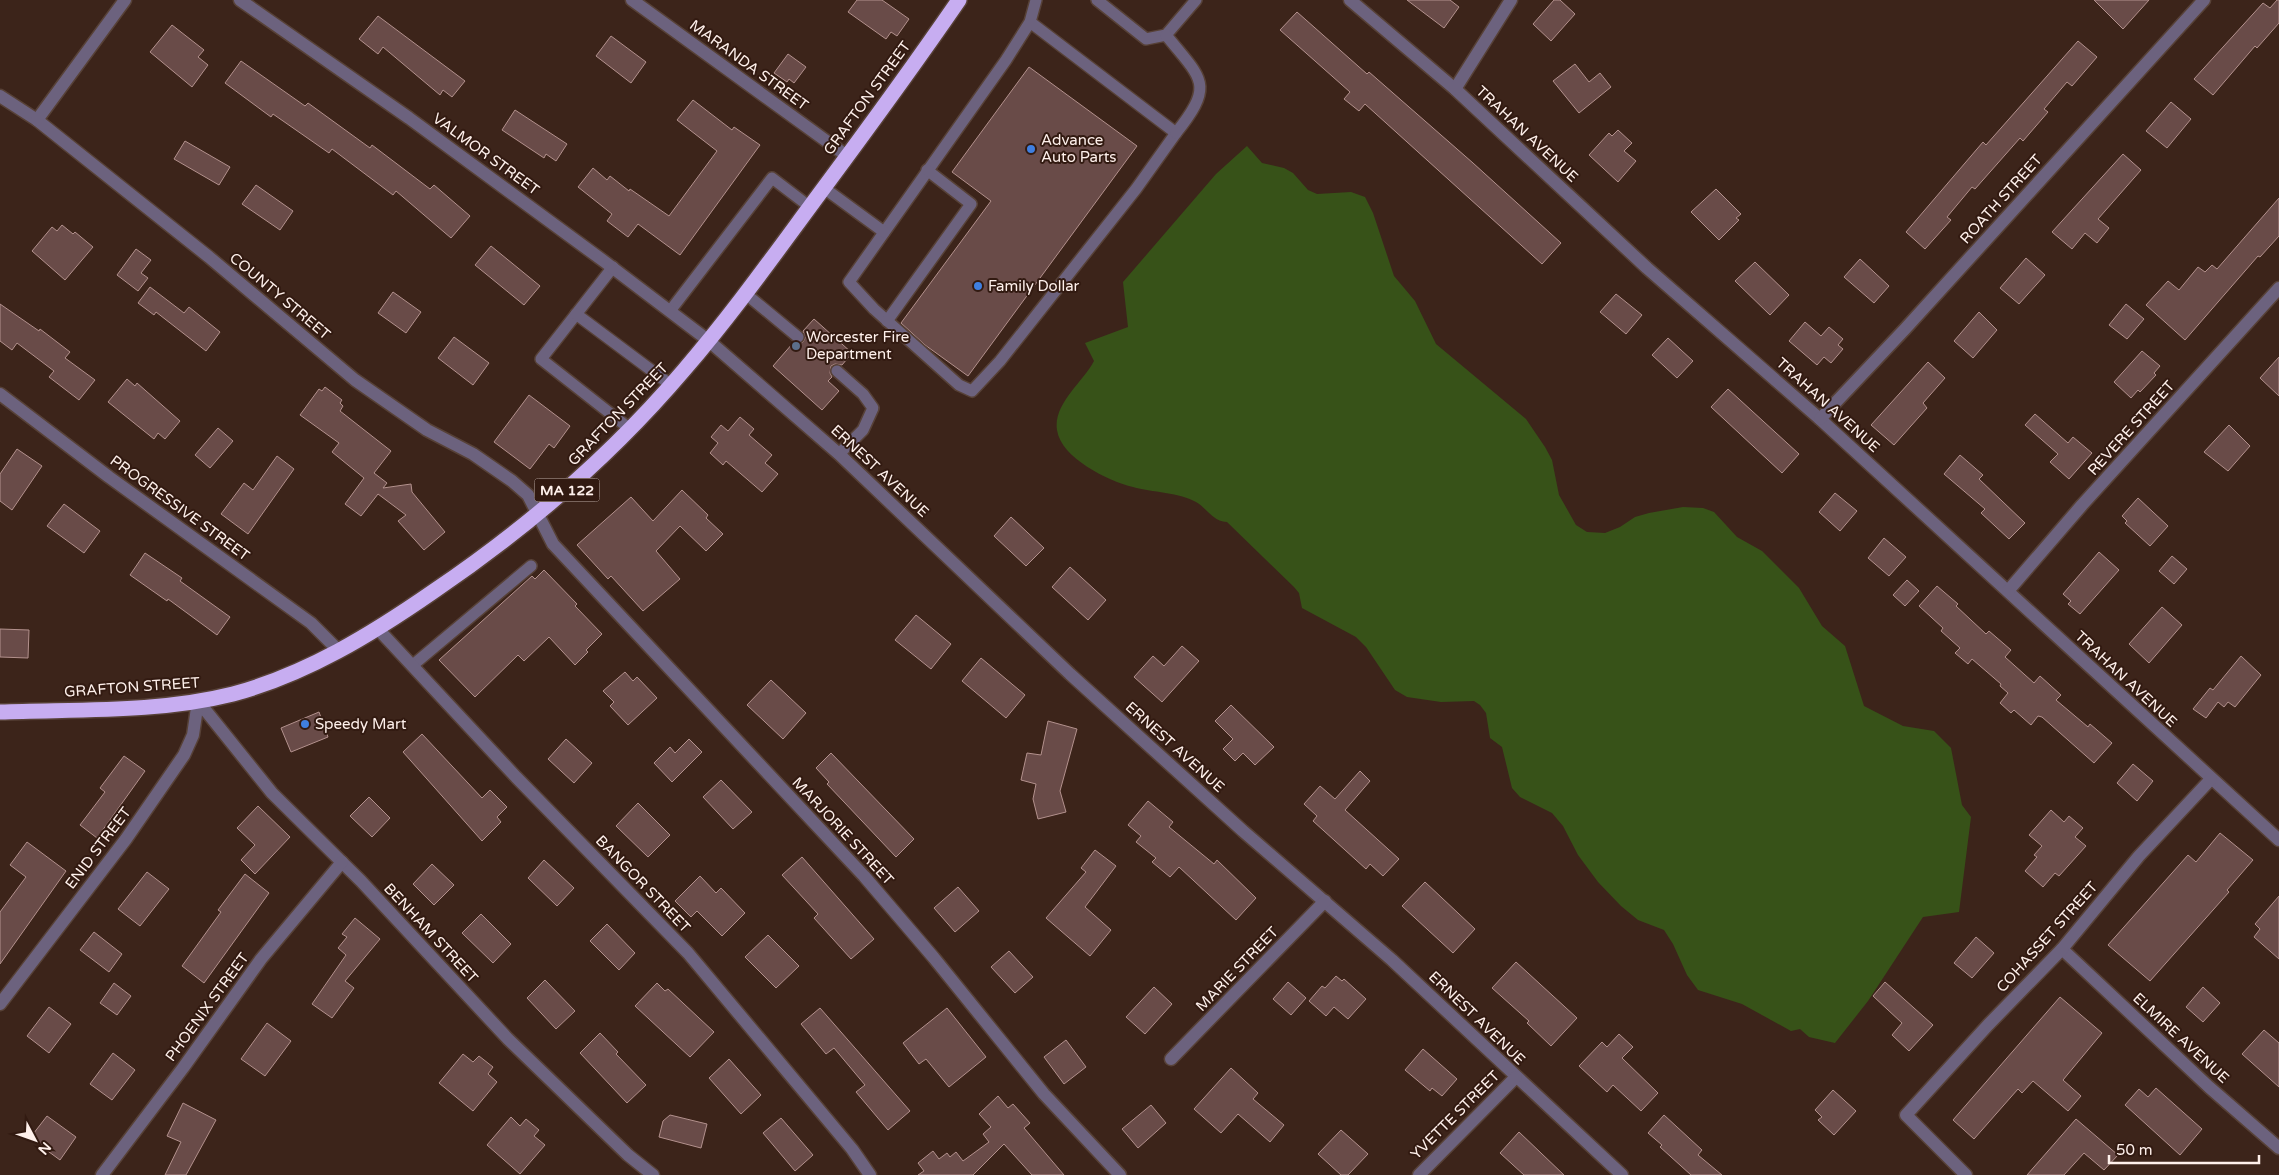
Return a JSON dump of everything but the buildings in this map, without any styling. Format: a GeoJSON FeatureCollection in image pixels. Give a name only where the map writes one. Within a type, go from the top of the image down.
{"type":"FeatureCollection","features":[{"type":"Feature","properties":{"kind":"highway","name":"GRAFTON STREET"},"geometry":{"type":"LineString","coordinates":[[0,712],[198,701],[264,684],[296,672],[378,629],[480,560],[539,514],[630,429],[709,341],[824,188],[959,0]]}},
{"type":"Feature","properties":{"kind":"street"},"geometry":{"type":"LineString","coordinates":[[37,120],[125,0]]}},
{"type":"Feature","properties":{"kind":"street","name":"VALMOR STREET"},"geometry":{"type":"LineString","coordinates":[[240,0],[409,118],[613,267],[709,341]]}},
{"type":"Feature","properties":{"kind":"street","name":"MARANDA STREET"},"geometry":{"type":"LineString","coordinates":[[632,0],[847,156]]}},
{"type":"Feature","properties":{"kind":"street","name":"TRAHAN AVENUE"},"geometry":{"type":"LineString","coordinates":[[1350,0],[1455,89],[1647,268],[1820,419],[2279,840]]}},
{"type":"Feature","properties":{"kind":"street"},"geometry":{"type":"LineString","coordinates":[[1455,89],[1511,0]]}},
{"type":"Feature","properties":{"kind":"street","name":"ROATH STREET"},"geometry":{"type":"LineString","coordinates":[[1820,419],[1905,329],[2204,0]]}},
{"type":"Feature","properties":{"kind":"street","name":"COUNTY STREET"},"geometry":{"type":"LineString","coordinates":[[0,96],[37,120],[209,257],[355,380],[427,430],[473,454],[512,480],[528,495],[539,514]]}},
{"type":"Feature","properties":{"kind":"street","name":"REVERE STREET"},"geometry":{"type":"LineString","coordinates":[[2008,591],[2082,505],[2279,288]]}},
{"type":"Feature","properties":{"kind":"street","name":"ERNEST AVENUE"},"geometry":{"type":"LineString","coordinates":[[709,341],[839,454],[1083,686],[1244,831],[1426,990],[1622,1175]]}},
{"type":"Feature","properties":{"kind":"street","name":"PROGRESSIVE STREET"},"geometry":{"type":"LineString","coordinates":[[0,394],[109,477],[311,623],[339,651]]}},
{"type":"Feature","properties":{"kind":"street","name":"MARJORIE STREET"},"geometry":{"type":"LineString","coordinates":[[539,514],[553,544],[864,876],[934,958],[1044,1094],[1120,1175]]}},
{"type":"Feature","properties":{"kind":"street","name":"BANGOR STREET"},"geometry":{"type":"LineString","coordinates":[[378,629],[506,765],[688,953],[852,1149],[870,1175]]}},
{"type":"Feature","properties":{"kind":"street","name":"BENHAM STREET"},"geometry":{"type":"LineString","coordinates":[[198,701],[272,793],[342,862],[508,1039],[628,1155],[653,1175]]}},
{"type":"Feature","properties":{"kind":"street","name":"ENID STREET"},"geometry":{"type":"LineString","coordinates":[[0,1004],[126,839],[184,755],[193,734],[198,701]]}},
{"type":"Feature","properties":{"kind":"street","name":"COHASSET STREET"},"geometry":{"type":"LineString","coordinates":[[1966,1175],[1906,1115],[1988,1025],[2062,949],[2139,856],[2211,779]]}},
{"type":"Feature","properties":{"kind":"street","name":"PHOENIX STREET"},"geometry":{"type":"LineString","coordinates":[[102,1175],[192,1056],[261,959],[342,862]]}},
{"type":"Feature","properties":{"kind":"street","name":"MARIE STREET"},"geometry":{"type":"LineString","coordinates":[[1171,1059],[1325,901]]}},
{"type":"Feature","properties":{"kind":"street","name":"ELMIRE AVENUE"},"geometry":{"type":"LineString","coordinates":[[2062,949],[2209,1087],[2279,1148]]}},
{"type":"Feature","properties":{"kind":"street","name":"YVETTE STREET"},"geometry":{"type":"LineString","coordinates":[[1419,1175],[1516,1077]]}},
{"type":"Feature","properties":{"kind":"lane"},"geometry":{"type":"LineString","coordinates":[[1036,0],[1030,22],[1006,60],[849,282],[887,321],[959,385],[972,390],[1000,361],[1112,220],[1195,110],[1201,90],[1197,73],[1166,36]]}},
{"type":"Feature","properties":{"kind":"lane"},"geometry":{"type":"LineString","coordinates":[[1097,0],[1146,39],[1166,36],[1195,0]]}},
{"type":"Feature","properties":{"kind":"lane"},"geometry":{"type":"LineString","coordinates":[[1030,22],[1176,133]]}},
{"type":"Feature","properties":{"kind":"lane"},"geometry":{"type":"LineString","coordinates":[[887,321],[971,204],[927,170]]}},
{"type":"Feature","properties":{"kind":"lane"},"geometry":{"type":"LineString","coordinates":[[670,311],[772,178],[810,207]]}},
{"type":"Feature","properties":{"kind":"lane"},"geometry":{"type":"LineString","coordinates":[[824,188],[884,232]]}},
{"type":"Feature","properties":{"kind":"lane"},"geometry":{"type":"LineString","coordinates":[[613,267],[541,359],[630,429]]}},
{"type":"Feature","properties":{"kind":"lane"},"geometry":{"type":"LineString","coordinates":[[746,294],[798,337]]}},
{"type":"Feature","properties":{"kind":"lane"},"geometry":{"type":"LineString","coordinates":[[576,314],[671,385]]}},
{"type":"Feature","properties":{"kind":"lane"},"geometry":{"type":"LineString","coordinates":[[837,371],[863,394],[873,408],[863,430],[839,454]]}},
{"type":"Feature","properties":{"kind":"lane"},"geometry":{"type":"LineString","coordinates":[[413,665],[531,566]]}},
{"type":"Feature","properties":{"kind":"green space"},"geometry":{"type":"Polygon","coordinates":[[[1247,146],[1262,163],[1284,168],[1293,173],[1308,190],[1317,194],[1351,192],[1365,197],[1373,213],[1394,276],[1415,301],[1436,344],[1526,419],[1552,460],[1559,495],[1576,525],[1587,532],[1605,533],[1620,527],[1635,517],[1649,513],[1683,507],[1703,508],[1714,512],[1737,537],[1762,551],[1799,588],[1822,626],[1845,646],[1864,706],[1903,726],[1934,731],[1951,748],[1962,805],[1971,817],[1959,912],[1923,917],[1868,1001],[1835,1043],[1809,1037],[1800,1029],[1791,1031],[1742,1004],[1698,990],[1687,975],[1673,944],[1664,930],[1638,920],[1621,906],[1598,882],[1578,855],[1563,826],[1552,813],[1520,797],[1512,788],[1502,747],[1490,738],[1486,713],[1480,705],[1474,701],[1441,702],[1407,697],[1395,690],[1366,647],[1356,637],[1302,608],[1299,593],[1294,587],[1227,522],[1218,519],[1190,499],[1133,487],[1111,480],[1076,459],[1060,440],[1057,420],[1060,411],[1064,402],[1094,361],[1085,343],[1128,327],[1123,282],[1216,174],[1247,146]]]}},
{"type":"Feature","properties":{"kind":"place","name":"Advance Auto Parts"},"geometry":{"type":"Point","coordinates":[1031,149]}},
{"type":"Feature","properties":{"kind":"place","name":"Family Dollar"},"geometry":{"type":"Point","coordinates":[978,286]}},
{"type":"Feature","properties":{"kind":"place","name":"Worcester Fire Department"},"geometry":{"type":"Point","coordinates":[796,346]}},
{"type":"Feature","properties":{"kind":"place","name":"Speedy Mart"},"geometry":{"type":"Point","coordinates":[305,724]}}]}
